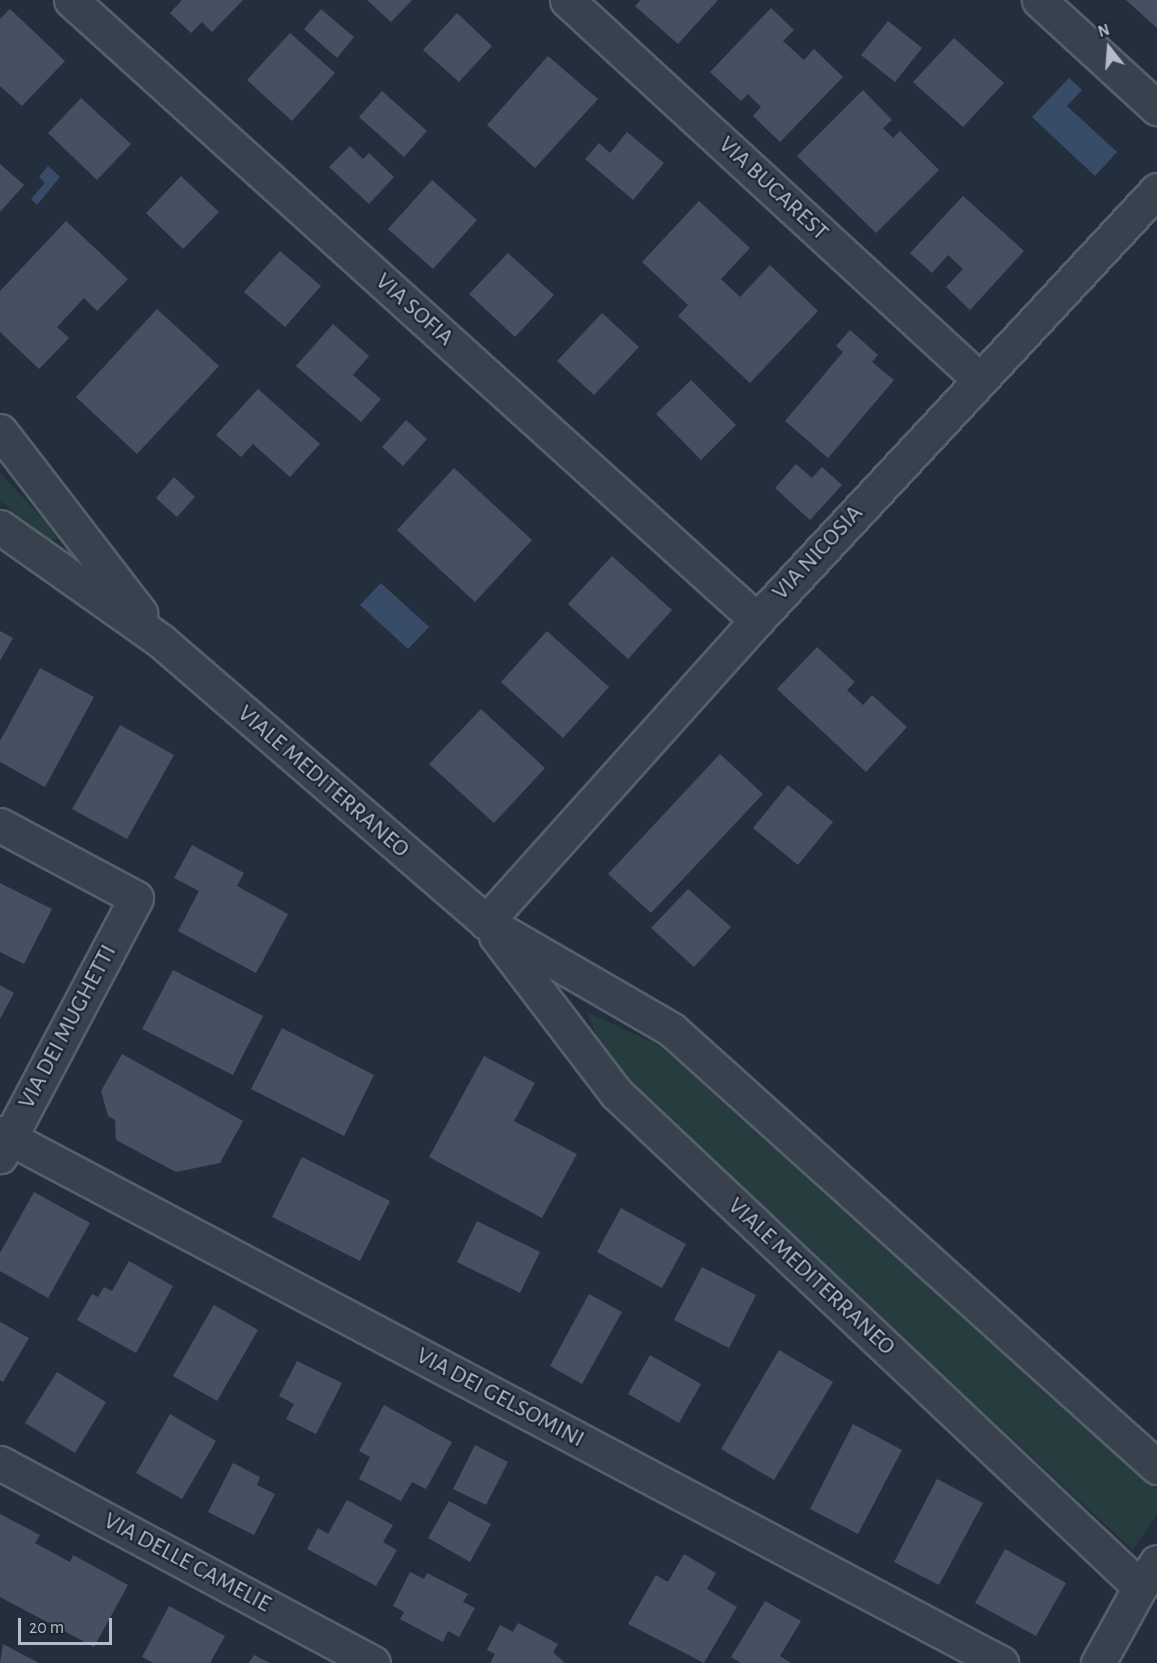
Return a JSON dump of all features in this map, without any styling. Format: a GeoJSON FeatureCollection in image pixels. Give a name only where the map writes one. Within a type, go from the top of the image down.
{"type":"FeatureCollection","features":[{"type":"Feature","properties":{"kind":"street","name":"VIA SOFIA"},"geometry":{"type":"LineString","coordinates":[[71,0],[757,620]]}},
{"type":"Feature","properties":{"kind":"street","name":"VIA BUCAREST"},"geometry":{"type":"LineString","coordinates":[[567,0],[979,379]]}},
{"type":"Feature","properties":{"kind":"street"},"geometry":{"type":"LineString","coordinates":[[1038,0],[1157,108]]}},
{"type":"Feature","properties":{"kind":"street","name":"VIA NICOSIA"},"geometry":{"type":"LineString","coordinates":[[486,922],[757,620],[1157,190]]}},
{"type":"Feature","properties":{"kind":"street","name":"VIALE MEDITERRANEO"},"geometry":{"type":"LineString","coordinates":[[0,431],[161,641]]}},
{"type":"Feature","properties":{"kind":"street","name":"VIALE MEDITERRANEO"},"geometry":{"type":"LineString","coordinates":[[0,527],[161,641],[486,922],[672,1030],[1157,1467]]}},
{"type":"Feature","properties":{"kind":"street","name":"VIA DEI MUGHETTI"},"geometry":{"type":"LineString","coordinates":[[0,825],[135,898],[3,1142]]}},
{"type":"Feature","properties":{"kind":"street","name":"VIALE MEDITERRANEO"},"geometry":{"type":"LineString","coordinates":[[486,922],[616,1093],[1148,1574]]}},
{"type":"Feature","properties":{"kind":"street","name":"VIA DEI GELSOMINI"},"geometry":{"type":"LineString","coordinates":[[3,1142],[1001,1663]]}},
{"type":"Feature","properties":{"kind":"street","name":"VIA DELLE CAMELIE"},"geometry":{"type":"LineString","coordinates":[[0,1463],[373,1663]]}},
{"type":"Feature","properties":{"kind":"street"},"geometry":{"type":"LineString","coordinates":[[1098,1663],[1148,1574]]}},
{"type":"Feature","properties":{"kind":"green space"},"geometry":{"type":"Polygon","coordinates":[[[0,473],[48,524],[58,539],[50,540],[0,501],[0,473]]]}},
{"type":"Feature","properties":{"kind":"green space"},"geometry":{"type":"Polygon","coordinates":[[[586,1012],[659,1045],[1157,1488],[1157,1514],[1133,1550],[615,1074],[586,1012]]]}},
{"type":"Feature","properties":{"kind":"water"},"geometry":{"type":"Polygon","coordinates":[[[1069,78],[1082,90],[1067,106],[1117,152],[1095,176],[1032,117],[1069,78]]]}},
{"type":"Feature","properties":{"kind":"water"},"geometry":{"type":"Polygon","coordinates":[[[48,166],[60,177],[37,205],[31,199],[45,183],[39,177],[48,166]]]}},
{"type":"Feature","properties":{"kind":"water"},"geometry":{"type":"Polygon","coordinates":[[[381,583],[429,627],[408,649],[360,605],[381,583]]]}},
{"type":"Feature","properties":{"kind":"building"},"geometry":{"type":"Polygon","coordinates":[[[182,0],[243,0],[212,32],[202,22],[191,33],[170,13],[182,0]]]}},
{"type":"Feature","properties":{"kind":"building"},"geometry":{"type":"Polygon","coordinates":[[[367,0],[412,0],[391,22],[367,0]]]}},
{"type":"Feature","properties":{"kind":"building"},"geometry":{"type":"Polygon","coordinates":[[[641,0],[718,0],[678,44],[635,6],[641,0]]]}},
{"type":"Feature","properties":{"kind":"building"},"geometry":{"type":"Polygon","coordinates":[[[1126,0],[1157,0],[1157,28],[1126,0]]]}},
{"type":"Feature","properties":{"kind":"building"},"geometry":{"type":"Polygon","coordinates":[[[771,8],[794,30],[783,41],[804,60],[814,49],[843,77],[780,142],[753,116],[761,107],[748,94],[741,101],[710,72],[771,8]]]}},
{"type":"Feature","properties":{"kind":"building"},"geometry":{"type":"Polygon","coordinates":[[[10,9],[65,61],[22,106],[0,86],[0,19],[10,9]]]}},
{"type":"Feature","properties":{"kind":"building"},"geometry":{"type":"Polygon","coordinates":[[[321,9],[354,37],[337,58],[304,29],[321,9]]]}},
{"type":"Feature","properties":{"kind":"building"},"geometry":{"type":"Polygon","coordinates":[[[457,13],[492,46],[459,82],[423,50],[457,13]]]}},
{"type":"Feature","properties":{"kind":"building"},"geometry":{"type":"Polygon","coordinates":[[[888,21],[922,48],[895,82],[861,55],[888,21]]]}},
{"type":"Feature","properties":{"kind":"building"},"geometry":{"type":"Polygon","coordinates":[[[290,33],[335,73],[292,121],[247,80],[290,33]]]}},
{"type":"Feature","properties":{"kind":"building"},"geometry":{"type":"Polygon","coordinates":[[[954,38],[1004,83],[963,127],[913,82],[954,38]]]}},
{"type":"Feature","properties":{"kind":"building"},"geometry":{"type":"Polygon","coordinates":[[[548,56],[598,99],[535,168],[487,125],[548,56]]]}},
{"type":"Feature","properties":{"kind":"building"},"geometry":{"type":"Polygon","coordinates":[[[863,90],[892,120],[883,128],[893,138],[900,131],[939,170],[876,233],[797,156],[863,90]]]}},
{"type":"Feature","properties":{"kind":"building"},"geometry":{"type":"Polygon","coordinates":[[[382,91],[427,131],[404,157],[359,117],[382,91]]]}},
{"type":"Feature","properties":{"kind":"building"},"geometry":{"type":"Polygon","coordinates":[[[81,98],[131,144],[97,180],[48,133],[81,98]]]}},
{"type":"Feature","properties":{"kind":"building"},"geometry":{"type":"Polygon","coordinates":[[[627,132],[664,163],[633,200],[585,159],[599,143],[610,153],[627,132]]]}},
{"type":"Feature","properties":{"kind":"building"},"geometry":{"type":"Polygon","coordinates":[[[350,146],[363,159],[369,153],[394,177],[369,204],[329,167],[350,146]]]}},
{"type":"Feature","properties":{"kind":"building"},"geometry":{"type":"Polygon","coordinates":[[[0,164],[24,185],[0,212],[0,164]]]}},
{"type":"Feature","properties":{"kind":"building"},"geometry":{"type":"Polygon","coordinates":[[[181,176],[219,212],[183,249],[146,213],[181,176]]]}},
{"type":"Feature","properties":{"kind":"building"},"geometry":{"type":"Polygon","coordinates":[[[432,180],[477,220],[433,269],[388,229],[432,180]]]}},
{"type":"Feature","properties":{"kind":"building"},"geometry":{"type":"Polygon","coordinates":[[[963,196],[1024,251],[970,310],[946,287],[963,269],[948,255],[932,273],[910,253],[963,196]]]}},
{"type":"Feature","properties":{"kind":"building"},"geometry":{"type":"Polygon","coordinates":[[[699,201],[750,248],[721,279],[740,297],[770,265],[818,311],[750,383],[678,316],[688,305],[642,262],[699,201]]]}},
{"type":"Feature","properties":{"kind":"building"},"geometry":{"type":"Polygon","coordinates":[[[66,221],[128,279],[97,311],[84,298],[57,327],[69,338],[39,369],[0,332],[0,291],[66,221]]]}},
{"type":"Feature","properties":{"kind":"building"},"geometry":{"type":"Polygon","coordinates":[[[280,251],[321,286],[285,327],[244,292],[280,251]]]}},
{"type":"Feature","properties":{"kind":"building"},"geometry":{"type":"Polygon","coordinates":[[[508,253],[554,295],[515,337],[469,294],[508,253]]]}},
{"type":"Feature","properties":{"kind":"building"},"geometry":{"type":"Polygon","coordinates":[[[157,309],[219,366],[137,454],[76,397],[157,309]]]}},
{"type":"Feature","properties":{"kind":"building"},"geometry":{"type":"Polygon","coordinates":[[[602,313],[639,347],[594,395],[557,361],[602,313]]]}},
{"type":"Feature","properties":{"kind":"building"},"geometry":{"type":"Polygon","coordinates":[[[333,324],[369,356],[353,375],[381,399],[361,422],[296,366],[333,324]]]}},
{"type":"Feature","properties":{"kind":"building"},"geometry":{"type":"Polygon","coordinates":[[[850,330],[878,355],[872,362],[894,380],[828,458],[785,421],[843,352],[836,346],[850,330]]]}},
{"type":"Feature","properties":{"kind":"building"},"geometry":{"type":"Polygon","coordinates":[[[691,380],[736,425],[701,460],[656,414],[691,380]]]}},
{"type":"Feature","properties":{"kind":"building"},"geometry":{"type":"Polygon","coordinates":[[[258,389],[320,444],[290,477],[253,444],[241,457],[216,435],[258,389]]]}},
{"type":"Feature","properties":{"kind":"building"},"geometry":{"type":"Polygon","coordinates":[[[406,420],[427,439],[403,466],[382,447],[406,420]]]}},
{"type":"Feature","properties":{"kind":"building"},"geometry":{"type":"Polygon","coordinates":[[[796,464],[812,478],[822,467],[842,485],[810,520],[775,488],[796,464]]]}},
{"type":"Feature","properties":{"kind":"building"},"geometry":{"type":"Polygon","coordinates":[[[454,468],[532,540],[475,602],[397,530],[454,468]]]}},
{"type":"Feature","properties":{"kind":"building"},"geometry":{"type":"Polygon","coordinates":[[[174,477],[195,497],[177,517],[156,498],[174,477]]]}},
{"type":"Feature","properties":{"kind":"building"},"geometry":{"type":"Polygon","coordinates":[[[612,556],[672,610],[628,659],[568,604],[612,556]]]}},
{"type":"Feature","properties":{"kind":"building"},"geometry":{"type":"Polygon","coordinates":[[[0,631],[13,638],[0,661],[0,631]]]}},
{"type":"Feature","properties":{"kind":"building"},"geometry":{"type":"Polygon","coordinates":[[[547,631],[609,687],[563,738],[501,682],[547,631]]]}},
{"type":"Feature","properties":{"kind":"building"},"geometry":{"type":"Polygon","coordinates":[[[817,647],[855,682],[847,690],[863,705],[872,695],[907,727],[866,772],[777,689],[817,647]]]}},
{"type":"Feature","properties":{"kind":"building"},"geometry":{"type":"Polygon","coordinates":[[[40,668],[94,697],[45,787],[0,762],[0,741],[40,668]]]}},
{"type":"Feature","properties":{"kind":"building"},"geometry":{"type":"Polygon","coordinates":[[[481,709],[545,768],[494,823],[429,764],[481,709]]]}},
{"type":"Feature","properties":{"kind":"building"},"geometry":{"type":"Polygon","coordinates":[[[120,725],[174,755],[127,839],[72,809],[120,725]]]}},
{"type":"Feature","properties":{"kind":"building"},"geometry":{"type":"Polygon","coordinates":[[[720,754],[763,794],[651,913],[608,874],[720,754]]]}},
{"type":"Feature","properties":{"kind":"building"},"geometry":{"type":"Polygon","coordinates":[[[788,785],[833,822],[798,865],[753,828],[788,785]]]}},
{"type":"Feature","properties":{"kind":"building"},"geometry":{"type":"Polygon","coordinates":[[[192,845],[244,873],[237,886],[288,914],[256,973],[178,931],[199,891],[174,878],[192,845]]]}},
{"type":"Feature","properties":{"kind":"building"},"geometry":{"type":"Polygon","coordinates":[[[0,883],[52,909],[24,964],[0,952],[0,883]]]}},
{"type":"Feature","properties":{"kind":"building"},"geometry":{"type":"Polygon","coordinates":[[[688,889],[731,927],[694,967],[651,928],[688,889]]]}},
{"type":"Feature","properties":{"kind":"building"},"geometry":{"type":"Polygon","coordinates":[[[173,970],[263,1016],[233,1075],[142,1029],[173,970]]]}},
{"type":"Feature","properties":{"kind":"building"},"geometry":{"type":"Polygon","coordinates":[[[0,985],[14,993],[0,1019],[0,985]]]}},
{"type":"Feature","properties":{"kind":"building"},"geometry":{"type":"Polygon","coordinates":[[[282,1028],[374,1075],[344,1136],[251,1089],[282,1028]]]}},
{"type":"Feature","properties":{"kind":"building"},"geometry":{"type":"Polygon","coordinates":[[[122,1054],[243,1121],[220,1163],[176,1172],[116,1140],[115,1120],[108,1116],[101,1091],[122,1054]]]}},
{"type":"Feature","properties":{"kind":"building"},"geometry":{"type":"Polygon","coordinates":[[[484,1056],[535,1083],[514,1121],[577,1154],[542,1218],[429,1157],[484,1056]]]}},
{"type":"Feature","properties":{"kind":"building"},"geometry":{"type":"Polygon","coordinates":[[[302,1157],[390,1201],[360,1261],[272,1217],[302,1157]]]}},
{"type":"Feature","properties":{"kind":"building"},"geometry":{"type":"Polygon","coordinates":[[[34,1192],[90,1223],[48,1298],[0,1271],[0,1253],[34,1192]]]}},
{"type":"Feature","properties":{"kind":"building"},"geometry":{"type":"Polygon","coordinates":[[[621,1208],[686,1244],[662,1288],[597,1252],[621,1208]]]}},
{"type":"Feature","properties":{"kind":"building"},"geometry":{"type":"Polygon","coordinates":[[[477,1221],[540,1252],[520,1293],[457,1262],[477,1221]]]}},
{"type":"Feature","properties":{"kind":"building"},"geometry":{"type":"Polygon","coordinates":[[[129,1261],[173,1286],[136,1353],[77,1320],[92,1294],[98,1297],[104,1287],[112,1291],[129,1261]]]}},
{"type":"Feature","properties":{"kind":"building"},"geometry":{"type":"Polygon","coordinates":[[[702,1267],[756,1295],[729,1348],[674,1320],[702,1267]]]}},
{"type":"Feature","properties":{"kind":"building"},"geometry":{"type":"Polygon","coordinates":[[[589,1294],[622,1312],[582,1384],[550,1366],[589,1294]]]}},
{"type":"Feature","properties":{"kind":"building"},"geometry":{"type":"Polygon","coordinates":[[[214,1305],[258,1330],[217,1401],[173,1376],[214,1305]]]}},
{"type":"Feature","properties":{"kind":"building"},"geometry":{"type":"Polygon","coordinates":[[[0,1322],[29,1338],[3,1382],[0,1380],[0,1322]]]}},
{"type":"Feature","properties":{"kind":"building"},"geometry":{"type":"Polygon","coordinates":[[[779,1350],[833,1382],[774,1480],[721,1449],[779,1350]]]}},
{"type":"Feature","properties":{"kind":"building"},"geometry":{"type":"Polygon","coordinates":[[[650,1355],[701,1384],[679,1423],[628,1394],[650,1355]]]}},
{"type":"Feature","properties":{"kind":"building"},"geometry":{"type":"Polygon","coordinates":[[[297,1361],[342,1383],[316,1434],[286,1419],[294,1404],[279,1396],[297,1361]]]}},
{"type":"Feature","properties":{"kind":"building"},"geometry":{"type":"Polygon","coordinates":[[[57,1372],[106,1402],[75,1453],[25,1423],[57,1372]]]}},
{"type":"Feature","properties":{"kind":"building"},"geometry":{"type":"Polygon","coordinates":[[[384,1405],[452,1442],[426,1489],[412,1482],[401,1501],[359,1479],[370,1457],[359,1451],[384,1405]]]}},
{"type":"Feature","properties":{"kind":"building"},"geometry":{"type":"Polygon","coordinates":[[[170,1414],[216,1441],[182,1499],[136,1473],[170,1414]]]}},
{"type":"Feature","properties":{"kind":"building"},"geometry":{"type":"Polygon","coordinates":[[[853,1424],[902,1450],[858,1534],[810,1509],[853,1424]]]}},
{"type":"Feature","properties":{"kind":"building"},"geometry":{"type":"Polygon","coordinates":[[[475,1445],[508,1462],[486,1505],[453,1489],[475,1445]]]}},
{"type":"Feature","properties":{"kind":"building"},"geometry":{"type":"Polygon","coordinates":[[[233,1463],[260,1477],[257,1485],[275,1494],[254,1535],[208,1512],[233,1463]]]}},
{"type":"Feature","properties":{"kind":"building"},"geometry":{"type":"Polygon","coordinates":[[[937,1479],[983,1503],[939,1585],[894,1562],[937,1479]]]}},
{"type":"Feature","properties":{"kind":"building"},"geometry":{"type":"Polygon","coordinates":[[[347,1500],[393,1525],[383,1542],[397,1550],[376,1586],[307,1549],[318,1528],[328,1534],[347,1500]]]}},
{"type":"Feature","properties":{"kind":"building"},"geometry":{"type":"Polygon","coordinates":[[[449,1501],[491,1524],[470,1562],[428,1538],[449,1501]]]}},
{"type":"Feature","properties":{"kind":"building"},"geometry":{"type":"Polygon","coordinates":[[[0,1514],[40,1535],[35,1543],[70,1562],[73,1555],[128,1585],[94,1647],[0,1597],[0,1514]]]}},
{"type":"Feature","properties":{"kind":"building"},"geometry":{"type":"Polygon","coordinates":[[[1005,1549],[1066,1583],[1036,1636],[975,1603],[1005,1549]]]}},
{"type":"Feature","properties":{"kind":"building"},"geometry":{"type":"Polygon","coordinates":[[[684,1554],[716,1573],[707,1589],[737,1607],[704,1663],[628,1624],[656,1575],[668,1582],[684,1554]]]}},
{"type":"Feature","properties":{"kind":"building"},"geometry":{"type":"Polygon","coordinates":[[[410,1572],[424,1579],[427,1573],[468,1594],[463,1602],[475,1608],[459,1637],[448,1631],[443,1642],[400,1619],[404,1612],[393,1606],[410,1572]]]}},
{"type":"Feature","properties":{"kind":"building"},"geometry":{"type":"Polygon","coordinates":[[[765,1601],[801,1621],[780,1656],[791,1663],[741,1663],[731,1657],[765,1601]]]}},
{"type":"Feature","properties":{"kind":"building"},"geometry":{"type":"Polygon","coordinates":[[[169,1606],[225,1636],[210,1663],[153,1663],[142,1657],[169,1606]]]}},
{"type":"Feature","properties":{"kind":"building"},"geometry":{"type":"Polygon","coordinates":[[[518,1623],[558,1644],[553,1652],[565,1663],[490,1663],[495,1654],[487,1650],[500,1625],[513,1632],[518,1623]]]}},
{"type":"Feature","properties":{"kind":"building"},"geometry":{"type":"Polygon","coordinates":[[[3,1644],[39,1663],[0,1663],[3,1644]]]}},
{"type":"Feature","properties":{"kind":"building"},"geometry":{"type":"Polygon","coordinates":[[[254,1655],[270,1663],[249,1663],[254,1655]]]}}]}
